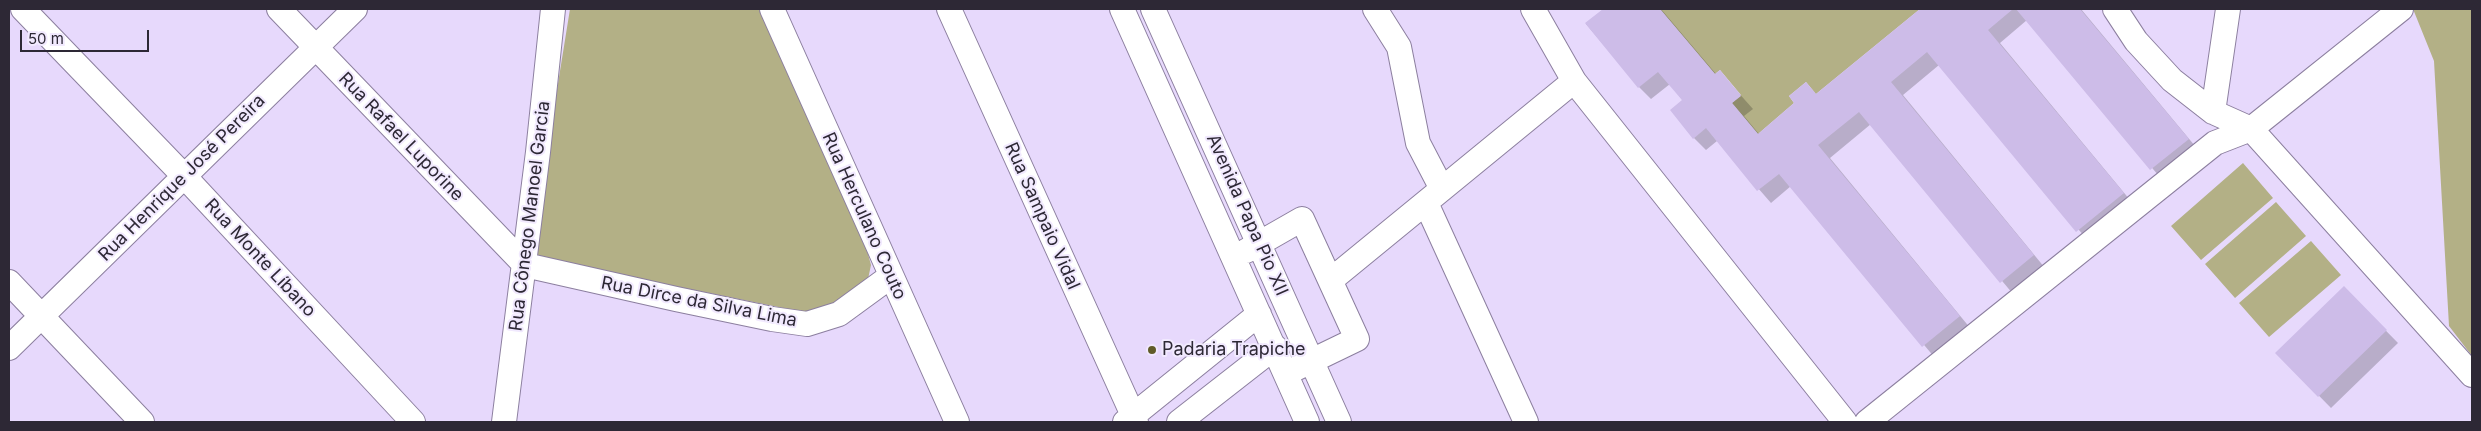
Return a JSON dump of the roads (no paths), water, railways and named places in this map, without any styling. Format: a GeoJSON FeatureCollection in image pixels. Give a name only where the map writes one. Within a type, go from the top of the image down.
{"type":"FeatureCollection","features":[{"type":"Feature","properties":{"kind":"street","name":"Rua Monte Líbano"},"geometry":{"type":"LineString","coordinates":[[23,9],[184,176],[413,422]]}},
{"type":"Feature","properties":{"kind":"street","name":"Rua Rafael Luporine"},"geometry":{"type":"LineString","coordinates":[[279,9],[525,265]]}},
{"type":"Feature","properties":{"kind":"street","name":"Rua Henrique José Pereira"},"geometry":{"type":"LineString","coordinates":[[9,348],[42,318],[355,9]]}},
{"type":"Feature","properties":{"kind":"street","name":"Rua Herculano Couto"},"geometry":{"type":"LineString","coordinates":[[772,9],[957,422]]}},
{"type":"Feature","properties":{"kind":"street","name":"Rua Sampaio Vidal"},"geometry":{"type":"LineString","coordinates":[[949,9],[1131,420]]}},
{"type":"Feature","properties":{"kind":"street","name":"Avenida Papa Pio XII"},"geometry":{"type":"LineString","coordinates":[[1123,9],[1307,422]]}},
{"type":"Feature","properties":{"kind":"street","name":"Avenida Papa Pio XII"},"geometry":{"type":"LineString","coordinates":[[1153,9],[1339,422]]}},
{"type":"Feature","properties":{"kind":"street"},"geometry":{"type":"LineString","coordinates":[[1375,9],[1399,47],[1418,143],[1434,196],[1526,422]]}},
{"type":"Feature","properties":{"kind":"street"},"geometry":{"type":"LineString","coordinates":[[1532,9],[1574,81],[1845,422]]}},
{"type":"Feature","properties":{"kind":"street"},"geometry":{"type":"LineString","coordinates":[[2115,9],[2136,41],[2172,80],[2213,112],[2251,129],[2472,375]]}},
{"type":"Feature","properties":{"kind":"street"},"geometry":{"type":"LineString","coordinates":[[2213,112],[2228,9]]}},
{"type":"Feature","properties":{"kind":"street"},"geometry":{"type":"LineString","coordinates":[[1867,422],[2215,143],[2251,129],[2402,9]]}},
{"type":"Feature","properties":{"kind":"street","name":"Rua Cônego Manoel Garcia"},"geometry":{"type":"LineString","coordinates":[[504,422],[544,101],[546,14]]}},
{"type":"Feature","properties":{"kind":"street"},"geometry":{"type":"LineString","coordinates":[[1332,280],[1574,81]]}},
{"type":"Feature","properties":{"kind":"street"},"geometry":{"type":"LineString","coordinates":[[1235,258],[1302,219],[1332,280],[1357,339],[1287,374]]}},
{"type":"Feature","properties":{"kind":"street","name":"Rua Dirce da Silva Lima"},"geometry":{"type":"LineString","coordinates":[[525,265],[676,300],[807,324],[839,314],[891,276]]}},
{"type":"Feature","properties":{"kind":"street"},"geometry":{"type":"LineString","coordinates":[[9,282],[142,422]]}},
{"type":"Feature","properties":{"kind":"street"},"geometry":{"type":"LineString","coordinates":[[1131,420],[1259,314]]}},
{"type":"Feature","properties":{"kind":"street"},"geometry":{"type":"LineString","coordinates":[[1179,422],[1274,348]]}},
{"type":"Feature","properties":{"kind":"place","name":"Padaria Trapiche"},"geometry":{"type":"Point","coordinates":[1152,350]}}]}
